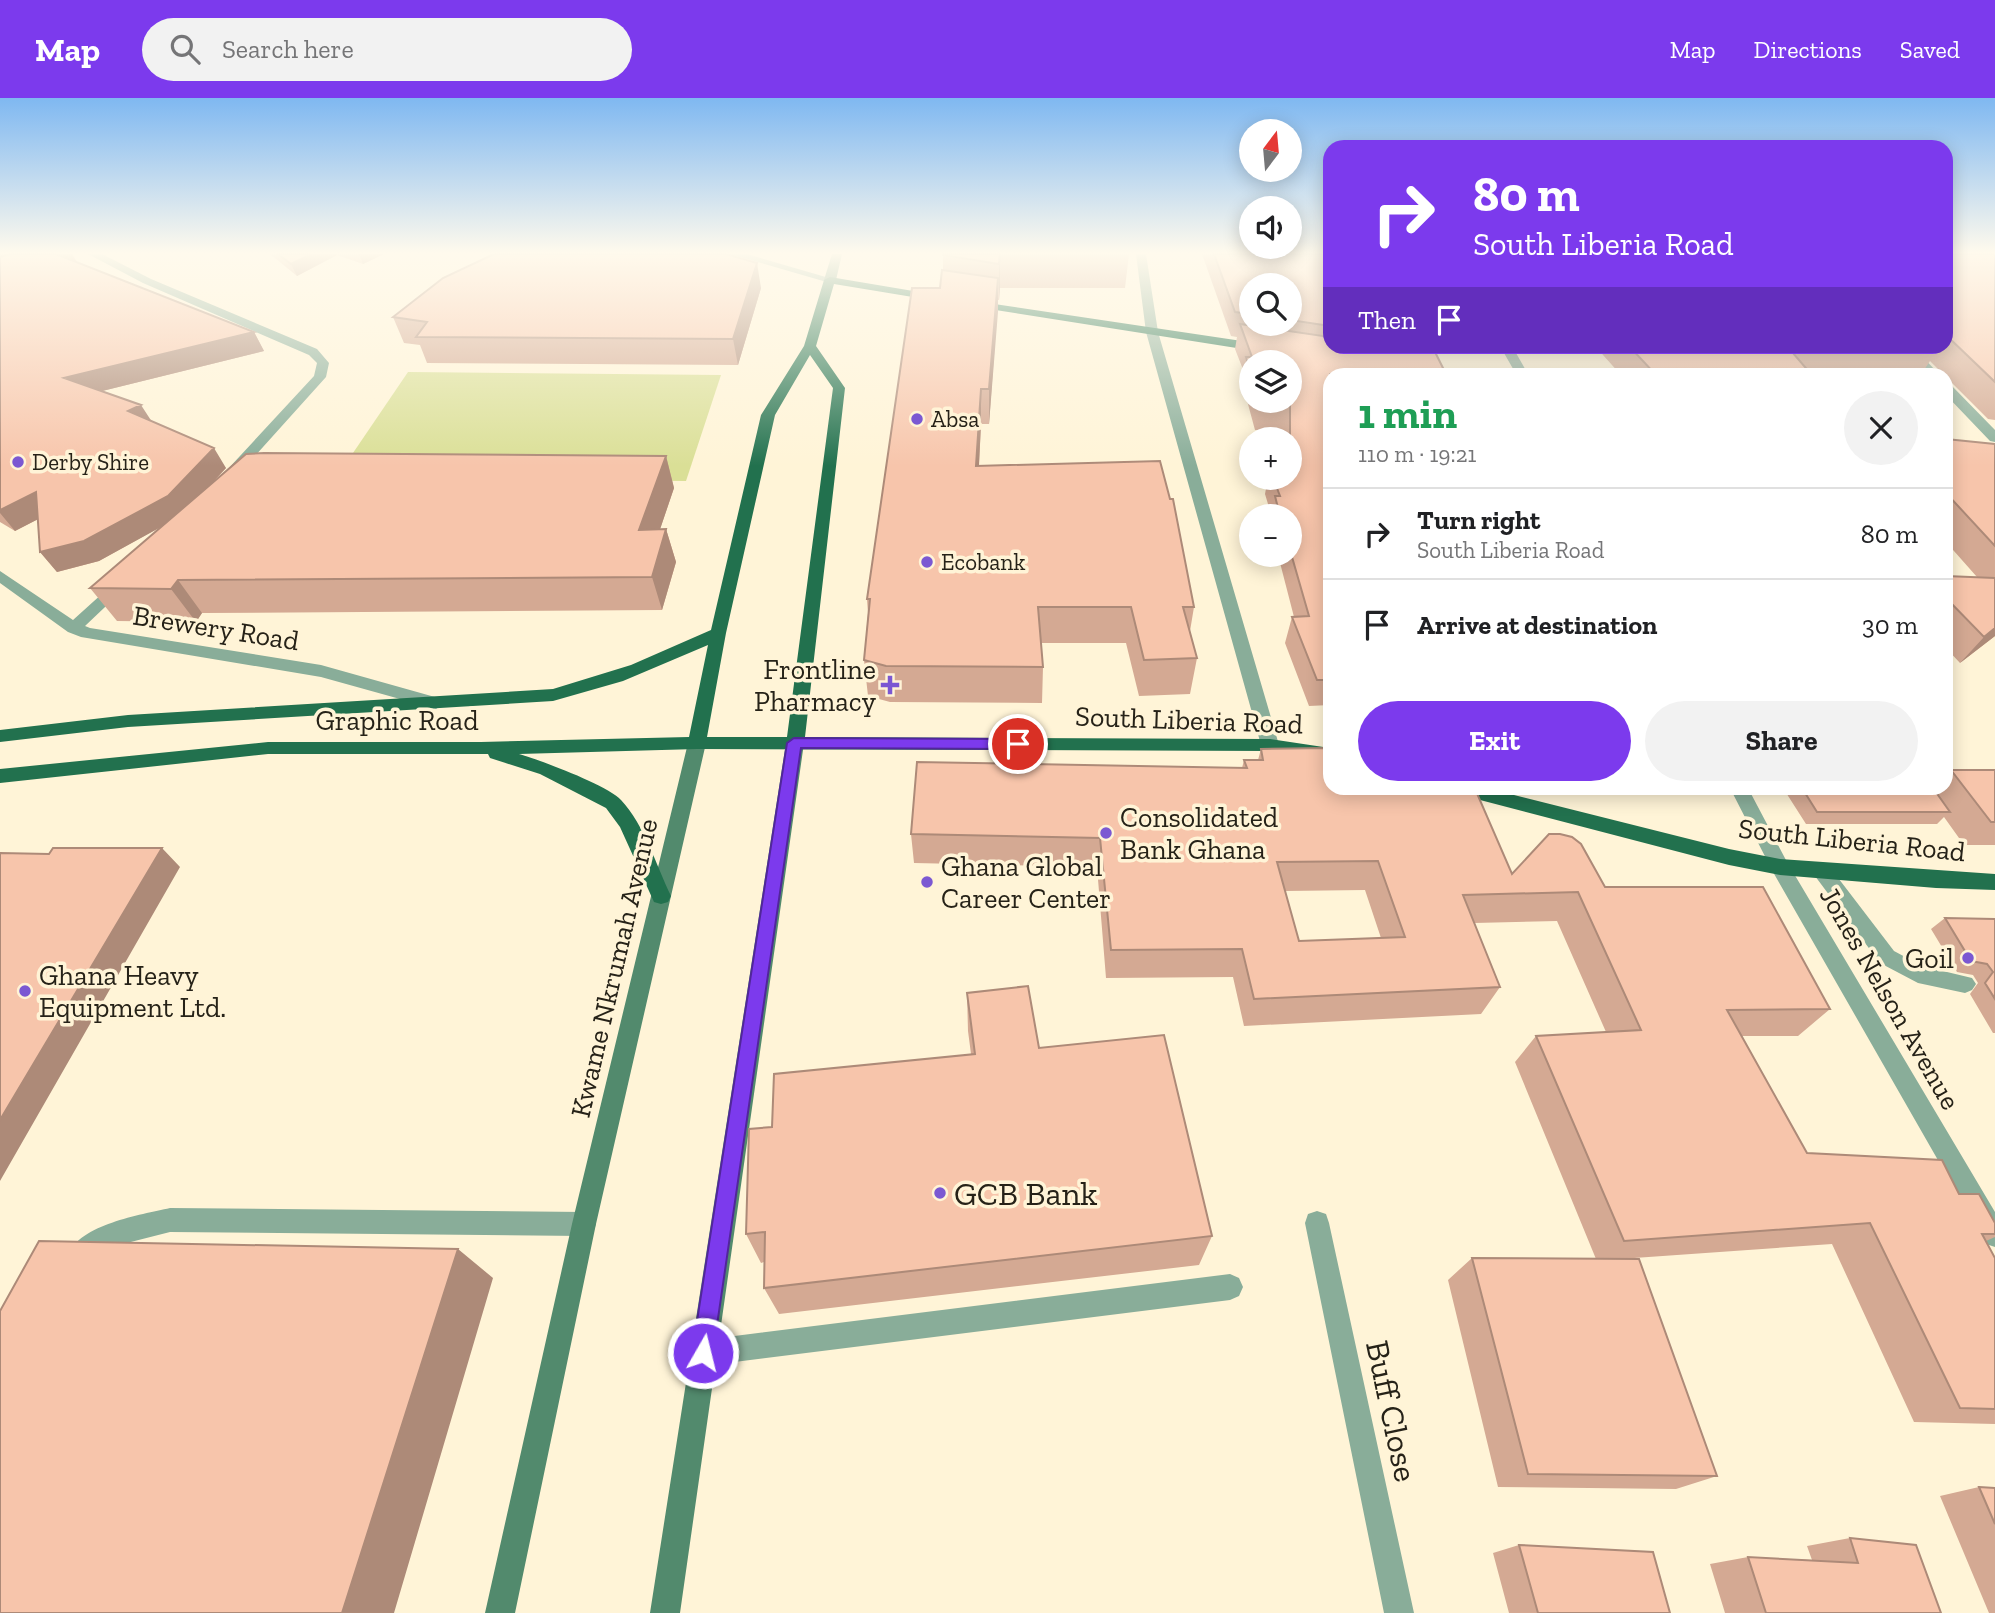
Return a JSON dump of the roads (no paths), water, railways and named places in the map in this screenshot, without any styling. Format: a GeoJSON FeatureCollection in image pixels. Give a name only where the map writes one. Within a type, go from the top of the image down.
{"type":"FeatureCollection","features":[{"type":"Feature","properties":{"kind":"main road","name":"Kwame Nkrumah Avenue"},"geometry":{"type":"LineString","coordinates":[[500,1613],[584,1224],[697,743],[718,633],[768,415],[810,346],[817,325]]}},
{"type":"Feature","properties":{"kind":"main road"},"geometry":{"type":"LineString","coordinates":[[1106,325],[1269,350]]}},
{"type":"Feature","properties":{"kind":"main road"},"geometry":{"type":"LineString","coordinates":[[665,1613],[794,743],[839,388],[810,346]]}},
{"type":"Feature","properties":{"kind":"main road","name":"Graphic Road"},"geometry":{"type":"LineString","coordinates":[[0,736],[128,721],[543,696],[586,688],[646,667],[718,633]]}},
{"type":"Feature","properties":{"kind":"main road","name":"South Liberia Road"},"geometry":{"type":"LineString","coordinates":[[794,743],[1270,746],[1323,753]]}},
{"type":"Feature","properties":{"kind":"main road","name":"Graphic Road"},"geometry":{"type":"LineString","coordinates":[[0,776],[268,748],[794,743]]}},
{"type":"Feature","properties":{"kind":"main road"},"geometry":{"type":"LineString","coordinates":[[481,748],[546,769],[613,803],[628,824],[661,896]]}},
{"type":"Feature","properties":{"kind":"main road","name":"South Liberia Road"},"geometry":{"type":"LineString","coordinates":[[1488,795],[1730,857],[1780,867],[1936,880],[1995,881]]}},
{"type":"Feature","properties":{"kind":"street"},"geometry":{"type":"LineString","coordinates":[[226,480],[320,377],[323,362],[313,352],[252,325]]}},
{"type":"Feature","properties":{"kind":"street"},"geometry":{"type":"LineString","coordinates":[[1151,325],[1270,746]]}},
{"type":"Feature","properties":{"kind":"street"},"geometry":{"type":"LineString","coordinates":[[1913,354],[1927,368]]}},
{"type":"Feature","properties":{"kind":"street"},"geometry":{"type":"LineString","coordinates":[[1953,395],[1995,438]]}},
{"type":"Feature","properties":{"kind":"street"},"geometry":{"type":"LineString","coordinates":[[74,628],[131,575]]}},
{"type":"Feature","properties":{"kind":"street","name":"Brewery Road"},"geometry":{"type":"LineString","coordinates":[[0,576],[74,628],[166,647],[321,671],[436,703]]}},
{"type":"Feature","properties":{"kind":"street","name":"Jones Nelson Avenue"},"geometry":{"type":"LineString","coordinates":[[1743,795],[1780,867],[1995,1235]]}},
{"type":"Feature","properties":{"kind":"street"},"geometry":{"type":"LineString","coordinates":[[1822,870],[1887,957],[1918,974],[1965,984]]}},
{"type":"Feature","properties":{"kind":"street"},"geometry":{"type":"LineString","coordinates":[[64,1270],[110,1234],[170,1220],[584,1224]]}},
{"type":"Feature","properties":{"kind":"street","name":"Buff Close"},"geometry":{"type":"LineString","coordinates":[[1317,1223],[1398,1613]]}},
{"type":"Feature","properties":{"kind":"street"},"geometry":{"type":"LineString","coordinates":[[703,1353],[1230,1287]]}},
{"type":"Feature","properties":{"kind":"place","name":"Absa"},"geometry":{"type":"Point","coordinates":[917,419]}},
{"type":"Feature","properties":{"kind":"place","name":"Derby Shire"},"geometry":{"type":"Point","coordinates":[18,462]}},
{"type":"Feature","properties":{"kind":"place","name":"Ecobank"},"geometry":{"type":"Point","coordinates":[927,562]}},
{"type":"Feature","properties":{"kind":"place","name":"Frontline Pharmacy"},"geometry":{"type":"Point","coordinates":[890,685]}},
{"type":"Feature","properties":{"kind":"place","name":"Consolidated Bank Ghana"},"geometry":{"type":"Point","coordinates":[1106,833]}},
{"type":"Feature","properties":{"kind":"place","name":"Ghana Global Career Center"},"geometry":{"type":"Point","coordinates":[927,882]}},
{"type":"Feature","properties":{"kind":"place","name":"Goil"},"geometry":{"type":"Point","coordinates":[1968,958]}},
{"type":"Feature","properties":{"kind":"place","name":"Ghana Heavy Equipment Ltd."},"geometry":{"type":"Point","coordinates":[25,991]}},
{"type":"Feature","properties":{"kind":"place","name":"GCB Bank"},"geometry":{"type":"Point","coordinates":[940,1193]}}]}
